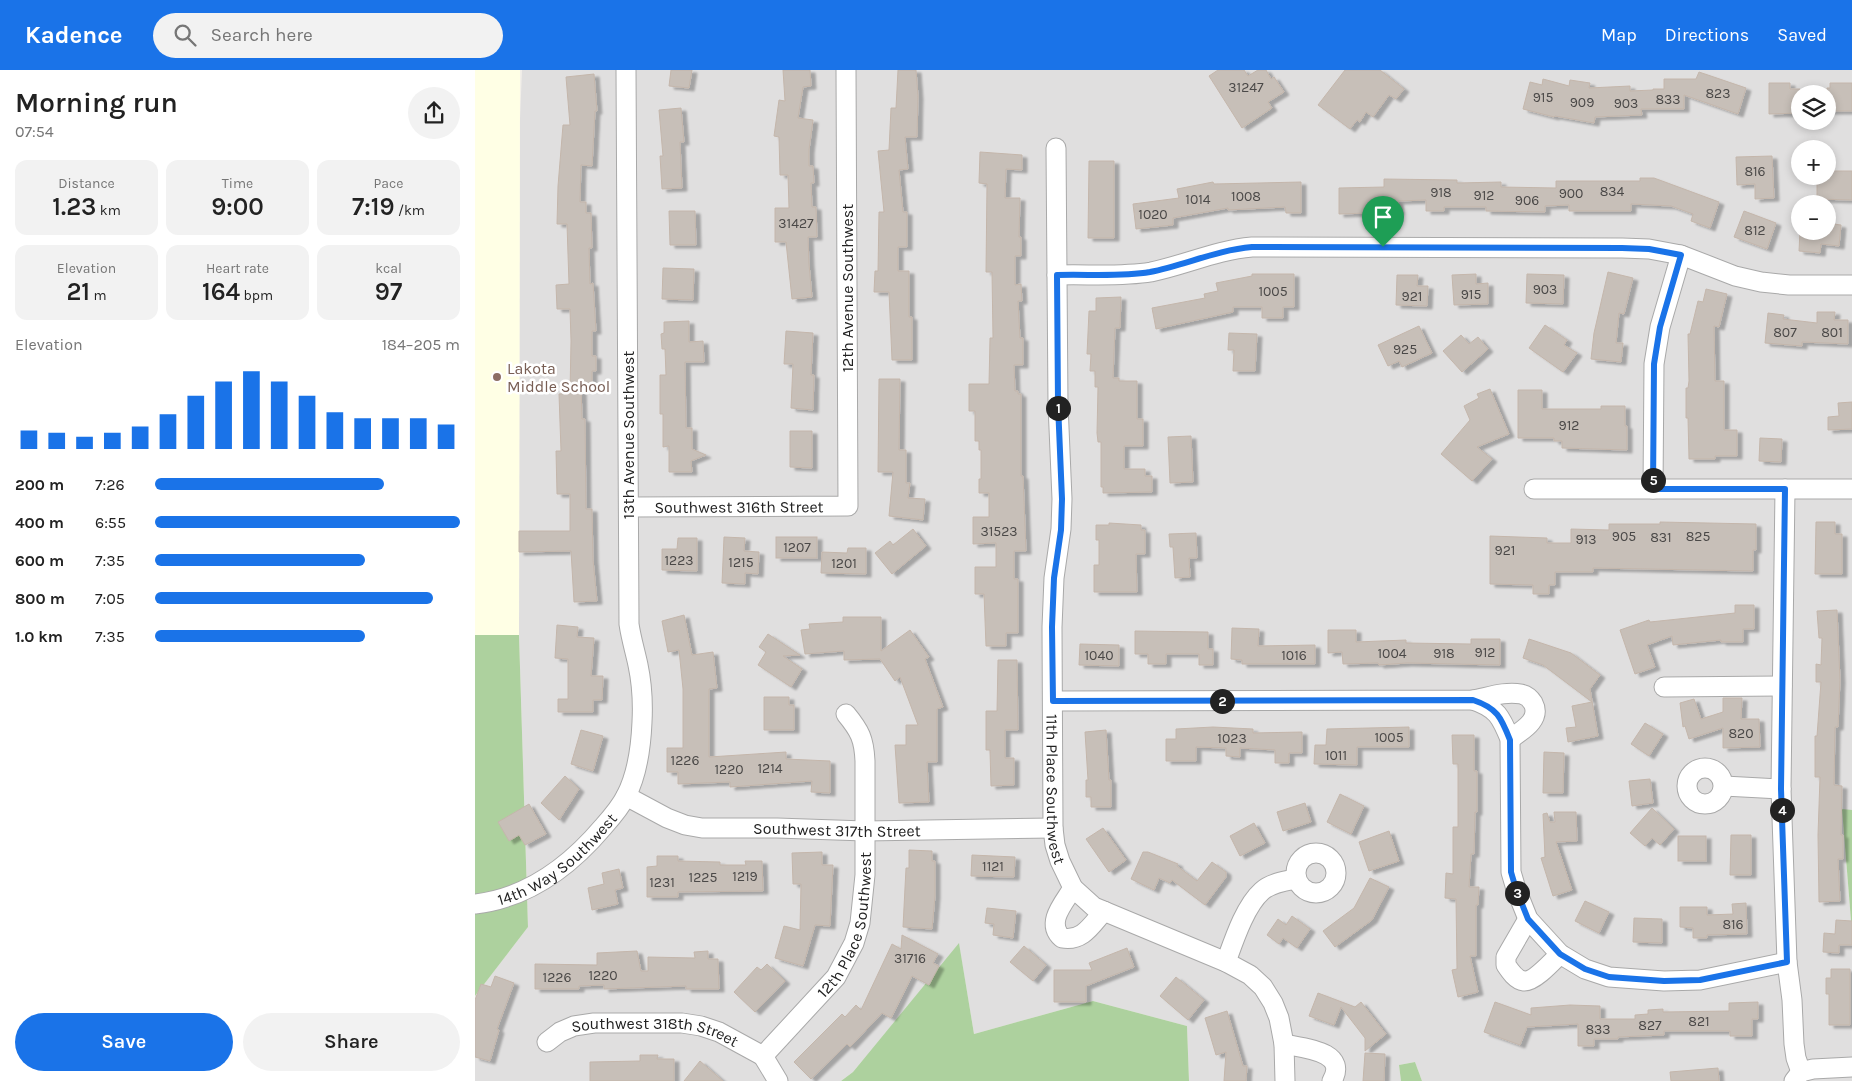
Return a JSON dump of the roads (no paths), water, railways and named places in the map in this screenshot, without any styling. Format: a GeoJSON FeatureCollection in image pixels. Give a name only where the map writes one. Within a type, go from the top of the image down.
{"type":"FeatureCollection","features":[{"type":"Feature","properties":{"kind":"street","name":"13th Avenue Southwest"},"geometry":{"type":"LineString","coordinates":[[626,70],[629,624],[638,667],[642,704],[640,746],[636,766],[626,796]]}},
{"type":"Feature","properties":{"kind":"street","name":"12th Avenue Southwest"},"geometry":{"type":"LineString","coordinates":[[846,70],[848,506]]}},
{"type":"Feature","properties":{"kind":"street","name":"11th Place Southwest"},"geometry":{"type":"LineString","coordinates":[[1056,148],[1058,404],[1062,499],[1061,530],[1054,578],[1052,627],[1053,828],[1055,845],[1060,861],[1073,888],[1094,907],[1226,962],[1250,975],[1263,987],[1273,1003],[1284,1044],[1285,1081]]}},
{"type":"Feature","properties":{"kind":"street"},"geometry":{"type":"LineString","coordinates":[[1057,275],[1148,272],[1177,266],[1227,250],[1252,247],[1622,248],[1649,249],[1681,255],[1735,276],[1761,282],[1789,285],[1852,285]]}},
{"type":"Feature","properties":{"kind":"street"},"geometry":{"type":"LineString","coordinates":[[1653,489],[1654,364],[1660,327],[1681,255]]}},
{"type":"Feature","properties":{"kind":"street"},"geometry":{"type":"LineString","coordinates":[[1534,489],[1852,489]]}},
{"type":"Feature","properties":{"kind":"street"},"geometry":{"type":"LineString","coordinates":[[1785,489],[1781,789],[1787,962],[1793,1000],[1798,1077],[1813,1069],[1852,1067]]}},
{"type":"Feature","properties":{"kind":"street","name":"Southwest 316th Street"},"geometry":{"type":"LineString","coordinates":[[629,507],[848,506]]}},
{"type":"Feature","properties":{"kind":"street"},"geometry":{"type":"LineString","coordinates":[[1664,686],[1782,686]]}},
{"type":"Feature","properties":{"kind":"street"},"geometry":{"type":"LineString","coordinates":[[1053,701],[1473,700],[1503,694],[1524,694],[1530,698],[1535,710],[1533,719],[1528,727],[1510,740]]}},
{"type":"Feature","properties":{"kind":"street"},"geometry":{"type":"LineString","coordinates":[[1473,700],[1488,705],[1497,714],[1510,740],[1511,872],[1528,919],[1560,954],[1585,969],[1609,977],[1664,981],[1700,980],[1787,962]]}},
{"type":"Feature","properties":{"kind":"street","name":"12th Place Southwest"},"geometry":{"type":"LineString","coordinates":[[763,1056],[836,977],[854,943],[860,923],[863,901],[865,831],[864,744],[860,732],[846,714]]}},
{"type":"Feature","properties":{"kind":"street"},"geometry":{"type":"LineString","coordinates":[[1724,786],[1781,789]]}},
{"type":"Feature","properties":{"kind":"street","name":"Southwest 317th Street"},"geometry":{"type":"LineString","coordinates":[[626,796],[667,818],[685,825],[702,828],[865,831],[1053,828]]}},
{"type":"Feature","properties":{"kind":"street","name":"14th Way Southwest"},"geometry":{"type":"LineString","coordinates":[[475,904],[515,894],[544,880],[569,862],[589,844],[611,818],[626,796]]}},
{"type":"Feature","properties":{"kind":"street"},"geometry":{"type":"LineString","coordinates":[[1226,962],[1236,935],[1248,911],[1263,891],[1277,883],[1296,878]]}},
{"type":"Feature","properties":{"kind":"street"},"geometry":{"type":"LineString","coordinates":[[1073,888],[1055,919],[1055,929],[1062,938],[1075,938],[1083,935],[1104,911]]}},
{"type":"Feature","properties":{"kind":"street"},"geometry":{"type":"LineString","coordinates":[[1528,919],[1506,957],[1506,965],[1514,976],[1524,981],[1532,978],[1560,954]]}},
{"type":"Feature","properties":{"kind":"street","name":"Southwest 318th Street"},"geometry":{"type":"LineString","coordinates":[[547,1042],[560,1032],[574,1026],[594,1022],[682,1023],[701,1026],[719,1032],[741,1042],[763,1056]]}},
{"type":"Feature","properties":{"kind":"street"},"geometry":{"type":"LineString","coordinates":[[1284,1044],[1324,1053],[1331,1058],[1335,1064],[1336,1071],[1331,1081]]}},
{"type":"Feature","properties":{"kind":"street"},"geometry":{"type":"LineString","coordinates":[[763,1056],[778,1081]]}},
{"type":"Feature","properties":{"kind":"place","name":"Lakota Middle School"},"geometry":{"type":"Point","coordinates":[497,377]}}]}
